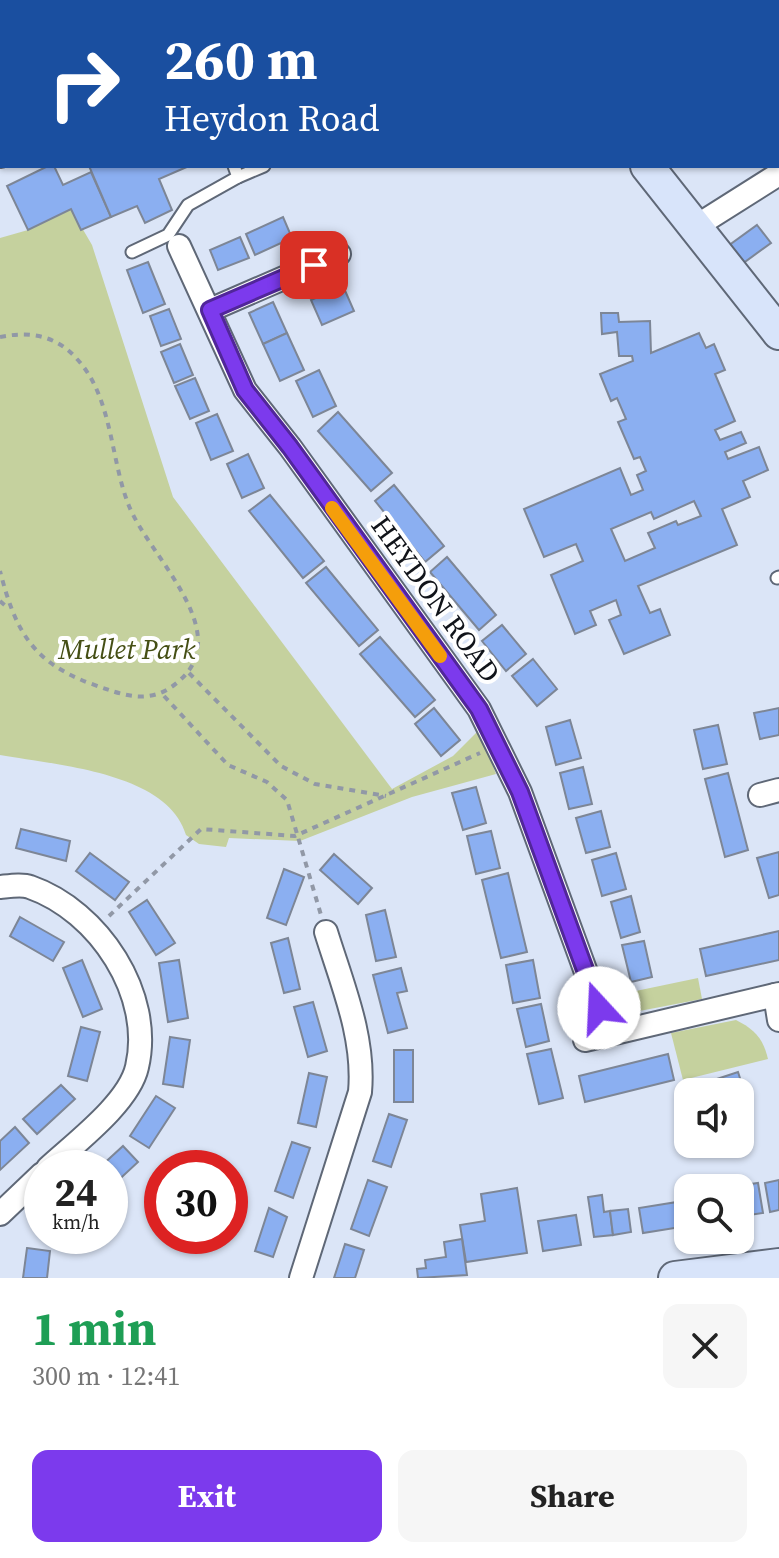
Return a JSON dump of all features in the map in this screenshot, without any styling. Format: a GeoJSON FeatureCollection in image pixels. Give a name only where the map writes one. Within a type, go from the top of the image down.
{"type":"FeatureCollection","features":[{"type":"Feature","properties":{"kind":"street"},"geometry":{"type":"LineString","coordinates":[[649,168],[779,333]]}},
{"type":"Feature","properties":{"kind":"street"},"geometry":{"type":"LineString","coordinates":[[695,227],[779,174]]}},
{"type":"Feature","properties":{"kind":"street","name":"HEYDON ROAD"},"geometry":{"type":"LineString","coordinates":[[179,246],[245,390],[290,447],[479,709],[520,792],[609,1035]]}},
{"type":"Feature","properties":{"kind":"street"},"geometry":{"type":"LineString","coordinates":[[210,310],[339,254]]}},
{"type":"Feature","properties":{"kind":"street"},"geometry":{"type":"LineString","coordinates":[[0,887],[28,886],[65,904],[96,928],[128,984],[142,1025],[137,1070],[117,1103],[67,1150]]}},
{"type":"Feature","properties":{"kind":"street"},"geometry":{"type":"LineString","coordinates":[[301,1278],[360,1092],[362,1067],[359,1044],[326,932]]}},
{"type":"Feature","properties":{"kind":"street"},"geometry":{"type":"LineString","coordinates":[[585,1040],[777,995],[779,1020]]}},
{"type":"Feature","properties":{"kind":"street"},"geometry":{"type":"LineString","coordinates":[[0,1214],[24,1191]]}},
{"type":"Feature","properties":{"kind":"street"},"geometry":{"type":"LineString","coordinates":[[675,1278],[779,1265]]}},
{"type":"Feature","properties":{"kind":"lane"},"geometry":{"type":"LineString","coordinates":[[132,252],[168,235],[188,205],[236,171]]}},
{"type":"Feature","properties":{"kind":"path"},"geometry":{"type":"LineString","coordinates":[[0,337],[18,333],[48,337],[77,358],[96,389],[129,507],[151,549],[195,613],[200,642],[189,673],[164,695],[140,698],[111,691],[49,664],[24,638],[10,609],[0,571]]}},
{"type":"Feature","properties":{"kind":"path"},"geometry":{"type":"LineString","coordinates":[[0,601],[10,609]]}},
{"type":"Feature","properties":{"kind":"path"},"geometry":{"type":"LineString","coordinates":[[189,673],[281,766],[315,784],[388,796]]}},
{"type":"Feature","properties":{"kind":"path"},"geometry":{"type":"LineString","coordinates":[[164,695],[228,765],[267,782],[287,800],[295,836],[326,932]]}},
{"type":"Feature","properties":{"kind":"path"},"geometry":{"type":"LineString","coordinates":[[96,928],[201,829],[295,836],[497,744]]}},
{"type":"Feature","properties":{"kind":"green space","name":"Mullet Park"},"geometry":{"type":"Polygon","coordinates":[[[71,209],[92,245],[173,497],[392,789],[453,756],[479,730],[496,774],[412,797],[300,841],[229,838],[226,847],[199,844],[186,835],[175,814],[157,797],[134,785],[78,768],[0,755],[0,238],[28,230],[71,209]]]}},
{"type":"Feature","properties":{"kind":"green space"},"geometry":{"type":"Polygon","coordinates":[[[698,978],[702,999],[629,1013],[612,1007],[607,997],[698,978]]]}},
{"type":"Feature","properties":{"kind":"green space"},"geometry":{"type":"Polygon","coordinates":[[[736,1020],[757,1035],[768,1059],[682,1078],[671,1033],[736,1020]]]}},
{"type":"Feature","properties":{"kind":"building"},"geometry":{"type":"Polygon","coordinates":[[[44,168],[55,168],[63,185],[91,172],[111,217],[81,230],[71,209],[28,230],[7,186],[44,168]]]}},
{"type":"Feature","properties":{"kind":"building"},"geometry":{"type":"Polygon","coordinates":[[[90,168],[184,168],[159,179],[172,210],[145,223],[137,206],[111,217],[90,168]]]}},
{"type":"Feature","properties":{"kind":"building"},"geometry":{"type":"Polygon","coordinates":[[[283,217],[292,238],[255,255],[246,234],[283,217]]]}},
{"type":"Feature","properties":{"kind":"building"},"geometry":{"type":"Polygon","coordinates":[[[757,225],[771,243],[742,264],[728,246],[757,225]]]}},
{"type":"Feature","properties":{"kind":"building"},"geometry":{"type":"Polygon","coordinates":[[[240,237],[249,258],[218,270],[210,250],[240,237]]]}},
{"type":"Feature","properties":{"kind":"building"},"geometry":{"type":"Polygon","coordinates":[[[148,262],[165,304],[143,313],[127,270],[148,262]]]}},
{"type":"Feature","properties":{"kind":"building"},"geometry":{"type":"Polygon","coordinates":[[[343,286],[354,311],[322,325],[311,300],[343,286]]]}},
{"type":"Feature","properties":{"kind":"building"},"geometry":{"type":"Polygon","coordinates":[[[273,302],[287,333],[263,344],[249,313],[273,302]]]}},
{"type":"Feature","properties":{"kind":"building"},"geometry":{"type":"Polygon","coordinates":[[[169,309],[181,339],[161,346],[150,316],[169,309]]]}},
{"type":"Feature","properties":{"kind":"building"},"geometry":{"type":"Polygon","coordinates":[[[601,313],[618,313],[619,322],[650,321],[651,353],[699,333],[706,348],[714,344],[725,370],[715,374],[735,421],[715,430],[720,440],[741,432],[746,443],[725,452],[728,459],[759,447],[768,470],[743,481],[750,497],[722,509],[737,545],[638,586],[650,613],[660,609],[670,635],[624,654],[609,620],[621,615],[616,600],[590,611],[596,625],[575,634],[551,575],[583,561],[576,544],[544,557],[524,509],[620,468],[631,495],[643,490],[637,475],[646,471],[640,457],[634,459],[618,422],[626,419],[617,398],[611,401],[600,374],[633,361],[632,356],[619,356],[617,332],[602,334],[601,313]],[[694,501],[654,519],[651,512],[611,529],[625,561],[655,548],[648,533],[676,521],[678,525],[701,516],[694,501]]]}},
{"type":"Feature","properties":{"kind":"building"},"geometry":{"type":"Polygon","coordinates":[[[287,333],[304,370],[280,381],[263,344],[287,333]]]}},
{"type":"Feature","properties":{"kind":"building"},"geometry":{"type":"Polygon","coordinates":[[[180,344],[193,375],[174,383],[161,352],[180,344]]]}},
{"type":"Feature","properties":{"kind":"building"},"geometry":{"type":"Polygon","coordinates":[[[319,370],[336,406],[313,417],[296,381],[319,370]]]}},
{"type":"Feature","properties":{"kind":"building"},"geometry":{"type":"Polygon","coordinates":[[[195,378],[209,411],[190,419],[175,386],[195,378]]]}},
{"type":"Feature","properties":{"kind":"building"},"geometry":{"type":"Polygon","coordinates":[[[338,412],[392,473],[371,491],[318,431],[338,412]]]}},
{"type":"Feature","properties":{"kind":"building"},"geometry":{"type":"Polygon","coordinates":[[[217,414],[233,451],[211,460],[196,423],[217,414]]]}},
{"type":"Feature","properties":{"kind":"building"},"geometry":{"type":"Polygon","coordinates":[[[248,454],[264,488],[242,498],[227,464],[248,454]]]}},
{"type":"Feature","properties":{"kind":"building"},"geometry":{"type":"Polygon","coordinates":[[[394,485],[444,546],[425,562],[375,501],[394,485]]]}},
{"type":"Feature","properties":{"kind":"building"},"geometry":{"type":"Polygon","coordinates":[[[270,495],[324,561],[303,578],[249,511],[270,495]]]}},
{"type":"Feature","properties":{"kind":"building"},"geometry":{"type":"Polygon","coordinates":[[[447,557],[496,615],[479,630],[430,572],[447,557]]]}},
{"type":"Feature","properties":{"kind":"building"},"geometry":{"type":"Polygon","coordinates":[[[326,567],[378,630],[359,646],[306,583],[326,567]]]}},
{"type":"Feature","properties":{"kind":"building"},"geometry":{"type":"Polygon","coordinates":[[[502,625],[526,654],[506,671],[482,641],[502,625]]]}},
{"type":"Feature","properties":{"kind":"building"},"geometry":{"type":"Polygon","coordinates":[[[380,637],[435,700],[415,717],[360,654],[380,637]]]}},
{"type":"Feature","properties":{"kind":"building"},"geometry":{"type":"Polygon","coordinates":[[[533,659],[557,689],[537,706],[512,676],[533,659]]]}},
{"type":"Feature","properties":{"kind":"building"},"geometry":{"type":"Polygon","coordinates":[[[434,708],[460,740],[441,756],[415,724],[434,708]]]}},
{"type":"Feature","properties":{"kind":"building"},"geometry":{"type":"Polygon","coordinates":[[[779,708],[779,735],[760,739],[754,713],[779,708]]]}},
{"type":"Feature","properties":{"kind":"building"},"geometry":{"type":"Polygon","coordinates":[[[570,720],[581,758],[556,765],[546,727],[570,720]]]}},
{"type":"Feature","properties":{"kind":"building"},"geometry":{"type":"Polygon","coordinates":[[[718,725],[727,764],[703,769],[694,730],[718,725]]]}},
{"type":"Feature","properties":{"kind":"building"},"geometry":{"type":"Polygon","coordinates":[[[583,767],[592,804],[569,809],[560,773],[583,767]]]}},
{"type":"Feature","properties":{"kind":"building"},"geometry":{"type":"Polygon","coordinates":[[[728,773],[748,850],[725,857],[705,779],[728,773]]]}},
{"type":"Feature","properties":{"kind":"building"},"geometry":{"type":"Polygon","coordinates":[[[476,787],[486,823],[463,830],[452,793],[476,787]]]}},
{"type":"Feature","properties":{"kind":"building"},"geometry":{"type":"Polygon","coordinates":[[[601,811],[610,847],[586,853],[576,818],[601,811]]]}},
{"type":"Feature","properties":{"kind":"building"},"geometry":{"type":"Polygon","coordinates":[[[21,829],[70,841],[66,861],[16,848],[21,829]]]}},
{"type":"Feature","properties":{"kind":"building"},"geometry":{"type":"Polygon","coordinates":[[[491,831],[500,868],[476,874],[467,836],[491,831]]]}},
{"type":"Feature","properties":{"kind":"building"},"geometry":{"type":"Polygon","coordinates":[[[779,852],[779,895],[769,898],[757,858],[779,852]]]}},
{"type":"Feature","properties":{"kind":"building"},"geometry":{"type":"Polygon","coordinates":[[[90,853],[129,882],[115,900],[76,871],[90,853]]]}},
{"type":"Feature","properties":{"kind":"building"},"geometry":{"type":"Polygon","coordinates":[[[616,853],[626,889],[602,896],[592,860],[616,853]]]}},
{"type":"Feature","properties":{"kind":"building"},"geometry":{"type":"Polygon","coordinates":[[[334,854],[372,888],[358,904],[320,870],[334,854]]]}},
{"type":"Feature","properties":{"kind":"building"},"geometry":{"type":"Polygon","coordinates":[[[284,869],[304,877],[286,925],[267,918],[284,869]]]}},
{"type":"Feature","properties":{"kind":"building"},"geometry":{"type":"Polygon","coordinates":[[[508,873],[527,952],[501,958],[482,880],[508,873]]]}},
{"type":"Feature","properties":{"kind":"building"},"geometry":{"type":"Polygon","coordinates":[[[631,896],[640,932],[621,938],[611,902],[631,896]]]}},
{"type":"Feature","properties":{"kind":"building"},"geometry":{"type":"Polygon","coordinates":[[[147,900],[175,943],[156,955],[129,912],[147,900]]]}},
{"type":"Feature","properties":{"kind":"building"},"geometry":{"type":"Polygon","coordinates":[[[385,910],[396,957],[376,961],[366,915],[385,910]]]}},
{"type":"Feature","properties":{"kind":"building"},"geometry":{"type":"Polygon","coordinates":[[[20,917],[64,942],[53,961],[10,936],[20,917]]]}},
{"type":"Feature","properties":{"kind":"building"},"geometry":{"type":"Polygon","coordinates":[[[779,931],[779,960],[706,976],[700,949],[779,931]]]}},
{"type":"Feature","properties":{"kind":"building"},"geometry":{"type":"Polygon","coordinates":[[[288,938],[300,989],[284,993],[271,943],[288,938]]]}},
{"type":"Feature","properties":{"kind":"building"},"geometry":{"type":"Polygon","coordinates":[[[644,941],[652,977],[631,982],[622,945],[644,941]]]}},
{"type":"Feature","properties":{"kind":"building"},"geometry":{"type":"Polygon","coordinates":[[[82,960],[102,1009],[83,1017],[63,968],[82,960]]]}},
{"type":"Feature","properties":{"kind":"building"},"geometry":{"type":"Polygon","coordinates":[[[179,960],[188,1018],[168,1022],[159,963],[179,960]]]}},
{"type":"Feature","properties":{"kind":"building"},"geometry":{"type":"Polygon","coordinates":[[[533,960],[540,998],[513,1003],[506,965],[533,960]]]}},
{"type":"Feature","properties":{"kind":"building"},"geometry":{"type":"Polygon","coordinates":[[[401,968],[407,991],[397,993],[407,1028],[388,1033],[373,975],[401,968]]]}},
{"type":"Feature","properties":{"kind":"building"},"geometry":{"type":"Polygon","coordinates":[[[313,1002],[327,1051],[308,1057],[294,1007],[313,1002]]]}},
{"type":"Feature","properties":{"kind":"building"},"geometry":{"type":"Polygon","coordinates":[[[541,1004],[549,1041],[526,1047],[517,1009],[541,1004]]]}},
{"type":"Feature","properties":{"kind":"building"},"geometry":{"type":"Polygon","coordinates":[[[81,1027],[100,1032],[87,1081],[68,1076],[81,1027]]]}},
{"type":"Feature","properties":{"kind":"building"},"geometry":{"type":"Polygon","coordinates":[[[170,1037],[190,1040],[183,1087],[163,1084],[170,1037]]]}},
{"type":"Feature","properties":{"kind":"building"},"geometry":{"type":"Polygon","coordinates":[[[551,1049],[563,1098],[539,1104],[527,1054],[551,1049]]]}},
{"type":"Feature","properties":{"kind":"building"},"geometry":{"type":"Polygon","coordinates":[[[394,1050],[413,1050],[413,1102],[394,1102],[394,1050]]]}},
{"type":"Feature","properties":{"kind":"building"},"geometry":{"type":"Polygon","coordinates":[[[668,1054],[674,1080],[585,1102],[579,1076],[668,1054]]]}},
{"type":"Feature","properties":{"kind":"building"},"geometry":{"type":"Polygon","coordinates":[[[738,1072],[740,1078],[720,1078],[738,1072]]]}},
{"type":"Feature","properties":{"kind":"building"},"geometry":{"type":"Polygon","coordinates":[[[309,1073],[327,1077],[316,1127],[298,1123],[309,1073]]]}},
{"type":"Feature","properties":{"kind":"building"},"geometry":{"type":"Polygon","coordinates":[[[61,1085],[75,1099],[37,1134],[23,1119],[61,1085]]]}},
{"type":"Feature","properties":{"kind":"building"},"geometry":{"type":"Polygon","coordinates":[[[156,1096],[175,1108],[149,1148],[130,1136],[156,1096]]]}},
{"type":"Feature","properties":{"kind":"building"},"geometry":{"type":"Polygon","coordinates":[[[389,1114],[407,1120],[391,1167],[373,1161],[389,1114]]]}},
{"type":"Feature","properties":{"kind":"building"},"geometry":{"type":"Polygon","coordinates":[[[15,1127],[29,1143],[0,1170],[0,1141],[15,1127]]]}},
{"type":"Feature","properties":{"kind":"building"},"geometry":{"type":"Polygon","coordinates":[[[292,1142],[310,1148],[293,1198],[275,1191],[292,1142]]]}},
{"type":"Feature","properties":{"kind":"building"},"geometry":{"type":"Polygon","coordinates":[[[128,1151],[138,1162],[128,1171],[128,1151]]]}},
{"type":"Feature","properties":{"kind":"building"},"geometry":{"type":"Polygon","coordinates":[[[368,1180],[387,1187],[369,1236],[351,1229],[368,1180]]]}},
{"type":"Feature","properties":{"kind":"building"},"geometry":{"type":"Polygon","coordinates":[[[779,1180],[779,1210],[770,1212],[765,1183],[779,1180]]]}},
{"type":"Feature","properties":{"kind":"building"},"geometry":{"type":"Polygon","coordinates":[[[758,1183],[763,1213],[754,1214],[754,1184],[758,1183]]]}},
{"type":"Feature","properties":{"kind":"building"},"geometry":{"type":"Polygon","coordinates":[[[517,1188],[527,1253],[466,1262],[460,1225],[485,1221],[481,1194],[517,1188]]]}},
{"type":"Feature","properties":{"kind":"building"},"geometry":{"type":"Polygon","coordinates":[[[602,1195],[604,1212],[610,1211],[613,1235],[594,1237],[588,1197],[602,1195]]]}},
{"type":"Feature","properties":{"kind":"building"},"geometry":{"type":"Polygon","coordinates":[[[674,1202],[674,1228],[643,1233],[639,1208],[674,1202]]]}},
{"type":"Feature","properties":{"kind":"building"},"geometry":{"type":"Polygon","coordinates":[[[269,1208],[287,1217],[273,1257],[255,1251],[269,1208]]]}},
{"type":"Feature","properties":{"kind":"building"},"geometry":{"type":"Polygon","coordinates":[[[628,1209],[631,1232],[613,1235],[610,1211],[628,1209]]]}},
{"type":"Feature","properties":{"kind":"building"},"geometry":{"type":"Polygon","coordinates":[[[576,1215],[581,1245],[543,1251],[538,1221],[576,1215]]]}},
{"type":"Feature","properties":{"kind":"building"},"geometry":{"type":"Polygon","coordinates":[[[462,1239],[467,1275],[418,1278],[417,1269],[426,1268],[425,1260],[446,1257],[444,1242],[462,1239]]]}},
{"type":"Feature","properties":{"kind":"building"},"geometry":{"type":"Polygon","coordinates":[[[345,1244],[364,1250],[355,1278],[334,1278],[345,1244]]]}},
{"type":"Feature","properties":{"kind":"building"},"geometry":{"type":"Polygon","coordinates":[[[26,1254],[50,1254],[47,1278],[23,1278],[26,1254]]]}},
{"type":"Feature","properties":{"kind":"slow traffic"},"geometry":{"type":"LineString","coordinates":[[332,508],[440,656]]}},
{"type":"Feature","properties":{"kind":"route"},"geometry":{"type":"LineString","coordinates":[[314,265],[210,310],[245,390],[290,447],[479,709],[520,792],[599,1008]]}}]}
